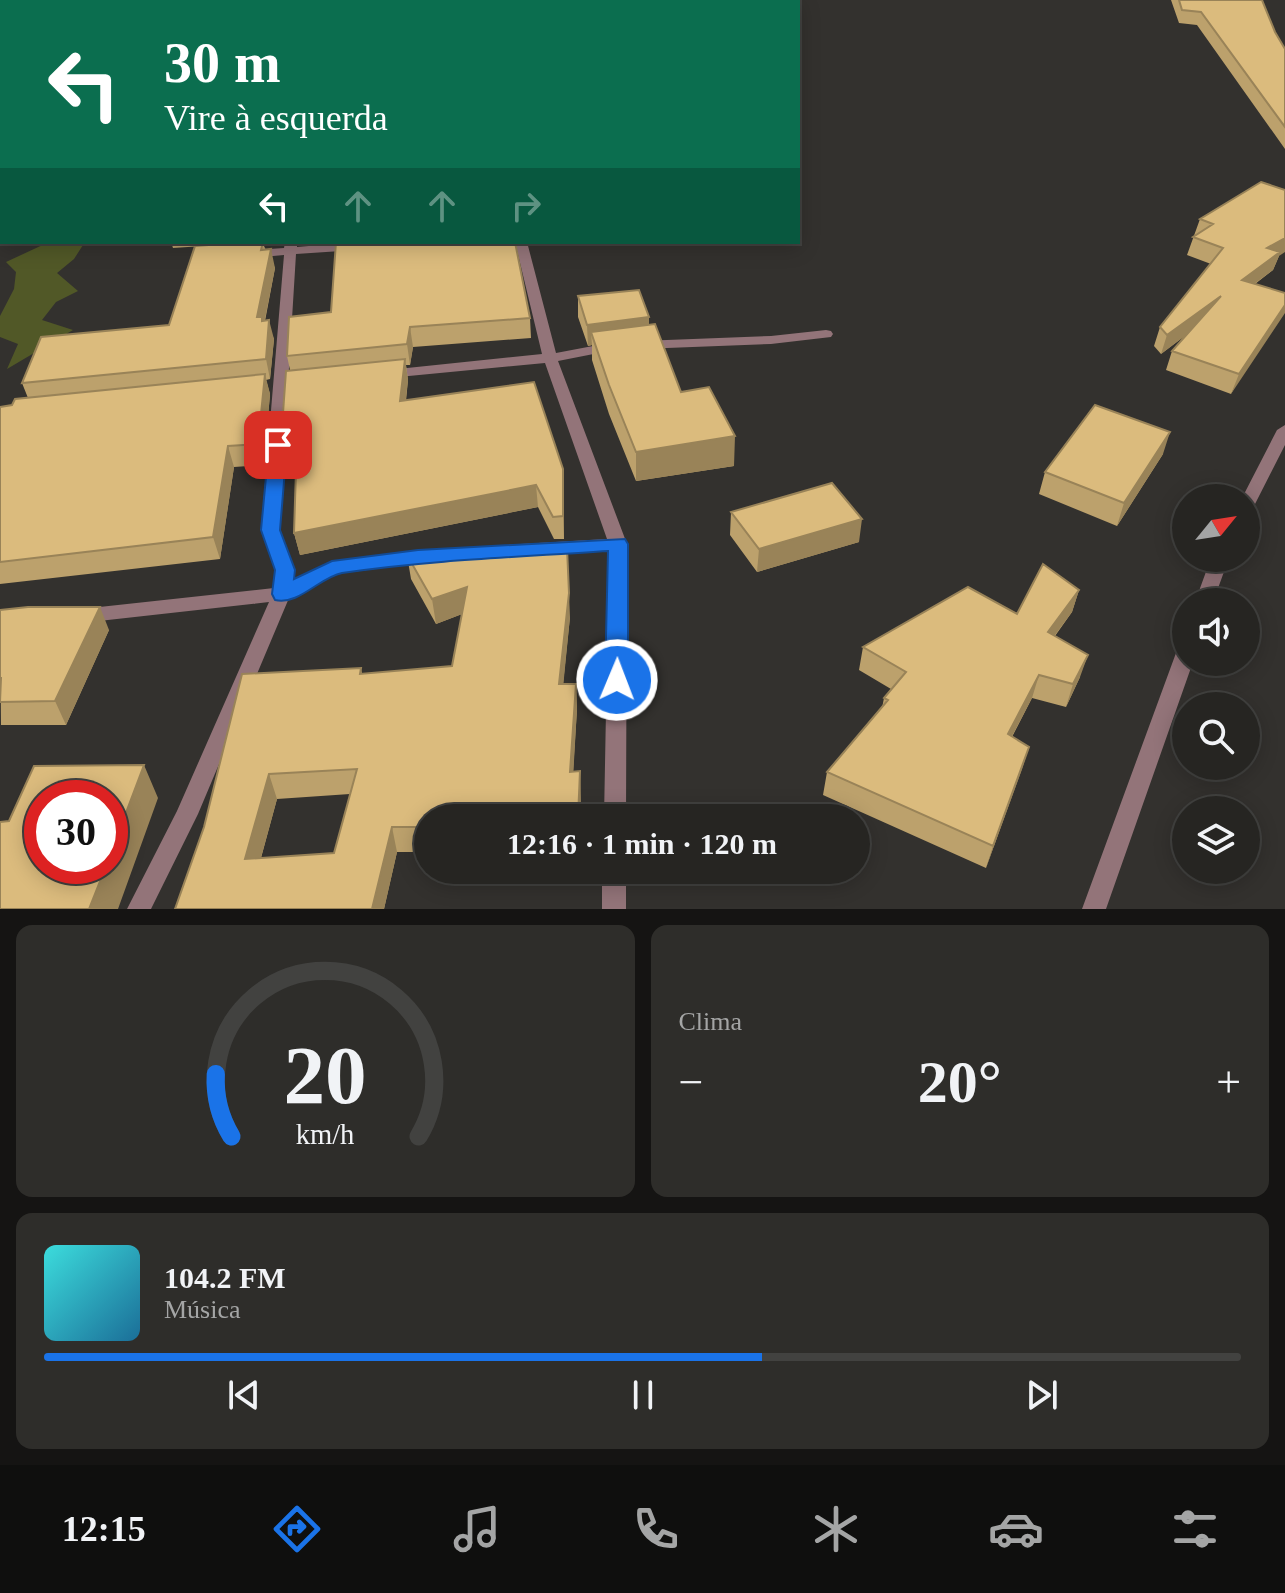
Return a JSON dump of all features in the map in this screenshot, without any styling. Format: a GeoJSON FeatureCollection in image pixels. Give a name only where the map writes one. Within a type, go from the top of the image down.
{"type":"FeatureCollection","features":[{"type":"Feature","properties":{"kind":"street"},"geometry":{"type":"LineString","coordinates":[[522,244],[550,358],[618,544],[615,804]]}},
{"type":"Feature","properties":{"kind":"street"},"geometry":{"type":"LineString","coordinates":[[242,254],[290,246],[367,245]]}},
{"type":"Feature","properties":{"kind":"street"},"geometry":{"type":"LineString","coordinates":[[139,909],[187,814],[282,594],[285,570],[270,530],[290,246]]}},
{"type":"Feature","properties":{"kind":"street"},"geometry":{"type":"LineString","coordinates":[[376,375],[550,358],[599,347],[771,340],[826,334]]}},
{"type":"Feature","properties":{"kind":"street"},"geometry":{"type":"LineString","coordinates":[[1257,484],[1285,430]]}},
{"type":"Feature","properties":{"kind":"street"},"geometry":{"type":"LineString","coordinates":[[63,618],[282,594],[332,568],[418,557],[618,544]]}},
{"type":"Feature","properties":{"kind":"street"},"geometry":{"type":"LineString","coordinates":[[1094,909],[1178,676]]}},
{"type":"Feature","properties":{"kind":"street"},"geometry":{"type":"LineString","coordinates":[[614,884],[614,909]]}},
{"type":"Feature","properties":{"kind":"green space"},"geometry":{"type":"Polygon","coordinates":[[[45,244],[83,245],[74,259],[57,273],[78,291],[56,302],[42,320],[73,330],[7,369],[18,344],[0,337],[0,316],[14,289],[16,272],[6,262],[45,244]]]}},
{"type":"Feature","properties":{"kind":"building"},"geometry":{"type":"Polygon","coordinates":[[[1179,0],[1262,0],[1285,49],[1285,127],[1201,12],[1182,10],[1179,0]]]}},
{"type":"Feature","properties":{"kind":"building"},"geometry":{"type":"Polygon","coordinates":[[[1261,182],[1285,190],[1285,238],[1267,248],[1280,252],[1242,280],[1285,293],[1285,305],[1239,374],[1172,351],[1221,296],[1167,335],[1160,327],[1223,248],[1193,237],[1213,224],[1200,219],[1261,182]]]}},
{"type":"Feature","properties":{"kind":"building"},"geometry":{"type":"Polygon","coordinates":[[[262,244],[261,250],[271,249],[257,317],[262,317],[262,321],[269,320],[266,359],[22,383],[41,337],[169,325],[195,246],[262,244]]]}},
{"type":"Feature","properties":{"kind":"building"},"geometry":{"type":"Polygon","coordinates":[[[336,244],[515,244],[530,318],[410,327],[407,344],[287,356],[289,317],[331,312],[336,244]]]}},
{"type":"Feature","properties":{"kind":"building"},"geometry":{"type":"Polygon","coordinates":[[[639,290],[649,317],[587,325],[578,296],[639,290]]]}},
{"type":"Feature","properties":{"kind":"building"},"geometry":{"type":"Polygon","coordinates":[[[655,324],[681,392],[709,387],[735,436],[636,452],[591,332],[655,324]]]}},
{"type":"Feature","properties":{"kind":"building"},"geometry":{"type":"Polygon","coordinates":[[[405,359],[400,401],[534,382],[563,469],[563,516],[553,517],[536,485],[294,533],[297,439],[281,441],[286,371],[405,359]]]}},
{"type":"Feature","properties":{"kind":"building"},"geometry":{"type":"Polygon","coordinates":[[[265,374],[258,444],[228,446],[213,537],[0,562],[0,407],[12,405],[15,399],[265,374]]]}},
{"type":"Feature","properties":{"kind":"building"},"geometry":{"type":"Polygon","coordinates":[[[1095,405],[1170,432],[1124,503],[1045,472],[1095,405]]]}},
{"type":"Feature","properties":{"kind":"building"},"geometry":{"type":"Polygon","coordinates":[[[832,483],[862,519],[759,549],[731,512],[832,483]]]}},
{"type":"Feature","properties":{"kind":"building"},"geometry":{"type":"Polygon","coordinates":[[[567,548],[569,593],[559,684],[576,684],[570,772],[580,771],[579,804],[414,804],[414,827],[392,827],[372,909],[175,909],[204,827],[242,674],[361,668],[360,674],[452,666],[467,587],[432,599],[407,555],[567,548]],[[357,769],[269,774],[245,859],[334,853],[357,769]]]}},
{"type":"Feature","properties":{"kind":"building"},"geometry":{"type":"Polygon","coordinates":[[[1043,564],[1079,590],[1048,632],[1088,655],[1073,684],[1039,675],[1008,734],[1029,747],[993,846],[827,772],[888,700],[884,698],[906,672],[863,647],[968,587],[1017,614],[1043,564]]]}},
{"type":"Feature","properties":{"kind":"building"},"geometry":{"type":"Polygon","coordinates":[[[100,607],[55,701],[0,702],[0,610],[100,607]]]}},
{"type":"Feature","properties":{"kind":"building"},"geometry":{"type":"Polygon","coordinates":[[[144,765],[128,807],[128,780],[28,780],[34,766],[144,765]]]}},
{"type":"Feature","properties":{"kind":"building"},"geometry":{"type":"Polygon","coordinates":[[[24,788],[24,884],[99,884],[89,909],[0,909],[0,822],[9,821],[24,788]]]}},
{"type":"Feature","properties":{"kind":"route"},"geometry":{"type":"LineString","coordinates":[[278,445],[270,530],[285,570],[282,594],[332,568],[418,557],[618,544],[617,680]]}}]}
